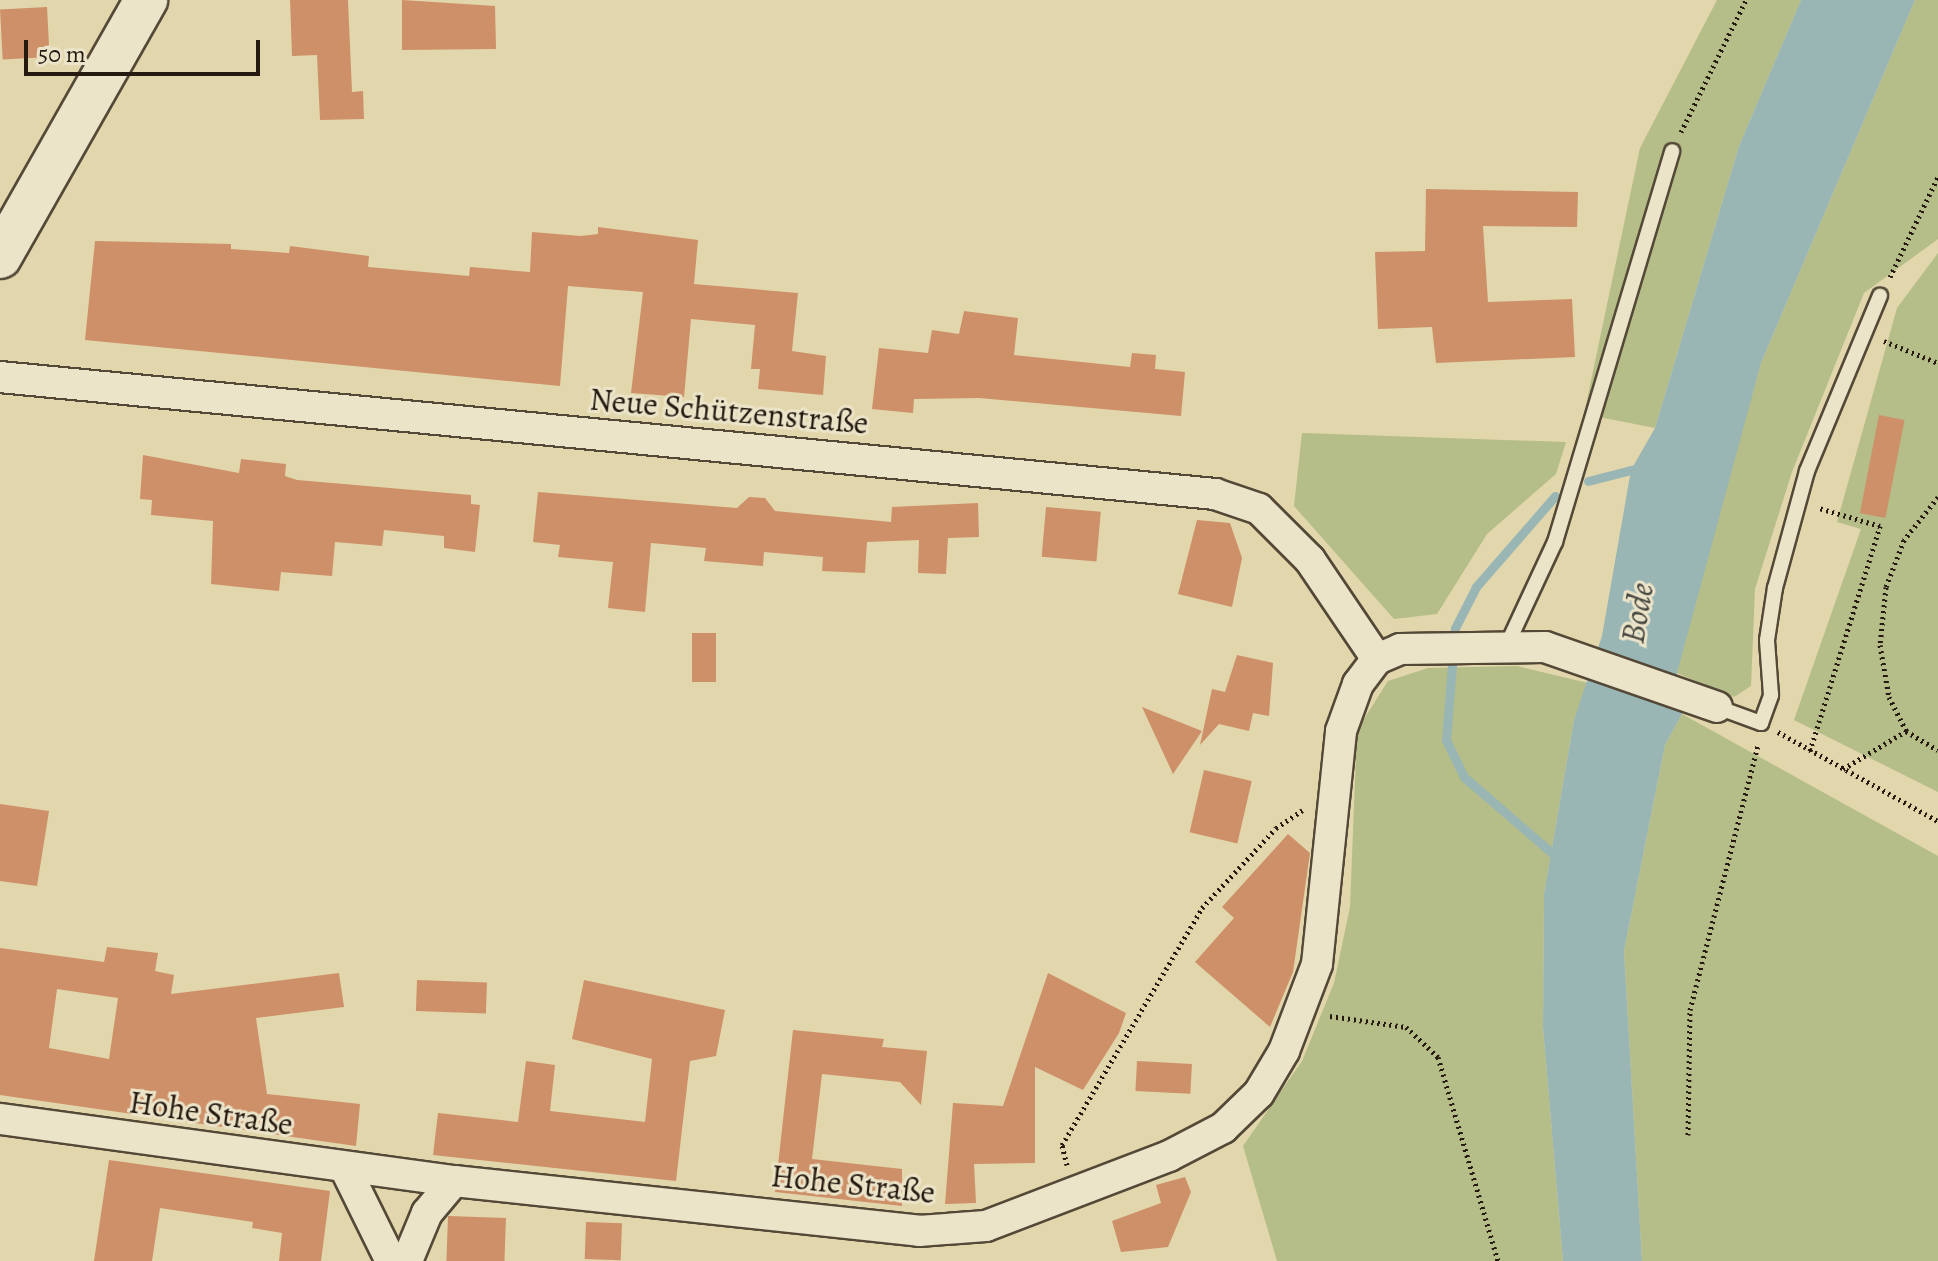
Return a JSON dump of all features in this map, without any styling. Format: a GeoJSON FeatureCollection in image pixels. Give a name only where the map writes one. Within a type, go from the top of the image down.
{"type":"FeatureCollection","features":[{"type":"Feature","properties":{"kind":"main road"},"geometry":{"type":"LineString","coordinates":[[0,257],[146,0]]}},
{"type":"Feature","properties":{"kind":"street","name":"Neue Schützenstraße"},"geometry":{"type":"LineString","coordinates":[[0,377],[1215,494],[1259,509],[1310,560],[1377,659]]}},
{"type":"Feature","properties":{"kind":"street"},"geometry":{"type":"LineString","coordinates":[[1377,659],[1427,647],[1545,647],[1717,707]]}},
{"type":"Feature","properties":{"kind":"street","name":"Hohe Straße"},"geometry":{"type":"LineString","coordinates":[[0,1119],[454,1181],[919,1231],[986,1226],[1074,1193],[1223,1128],[1259,1093],[1302,1008],[1326,922],[1333,792],[1341,731],[1358,684],[1377,659]]}},
{"type":"Feature","properties":{"kind":"street"},"geometry":{"type":"LineString","coordinates":[[345,1168],[391,1261]]}},
{"type":"Feature","properties":{"kind":"street"},"geometry":{"type":"LineString","coordinates":[[407,1261],[427,1213],[454,1181]]}},
{"type":"Feature","properties":{"kind":"lane"},"geometry":{"type":"LineString","coordinates":[[1506,647],[1555,542],[1672,151]]}},
{"type":"Feature","properties":{"kind":"lane"},"geometry":{"type":"LineString","coordinates":[[1717,707],[1761,723],[1771,695],[1767,640],[1775,588],[1798,502],[1880,296]]}},
{"type":"Feature","properties":{"kind":"path"},"geometry":{"type":"LineString","coordinates":[[1672,151],[1746,0]]}},
{"type":"Feature","properties":{"kind":"path"},"geometry":{"type":"LineString","coordinates":[[1880,296],[1938,177]]}},
{"type":"Feature","properties":{"kind":"path"},"geometry":{"type":"LineString","coordinates":[[1864,334],[1938,363]]}},
{"type":"Feature","properties":{"kind":"path"},"geometry":{"type":"LineString","coordinates":[[1938,497],[1904,540],[1886,587],[1880,645],[1889,697],[1906,731],[1938,750]]}},
{"type":"Feature","properties":{"kind":"path"},"geometry":{"type":"LineString","coordinates":[[1798,502],[1880,526],[1810,751]]}},
{"type":"Feature","properties":{"kind":"path"},"geometry":{"type":"LineString","coordinates":[[1688,1135],[1690,1010],[1761,723],[1938,821]]}},
{"type":"Feature","properties":{"kind":"path"},"geometry":{"type":"LineString","coordinates":[[1842,769],[1906,731]]}},
{"type":"Feature","properties":{"kind":"path"},"geometry":{"type":"LineString","coordinates":[[1074,1193],[1062,1145],[1202,908],[1276,828],[1333,792]]}},
{"type":"Feature","properties":{"kind":"path"},"geometry":{"type":"LineString","coordinates":[[1302,1008],[1406,1027],[1438,1057],[1498,1261]]}},
{"type":"Feature","properties":{"kind":"green space"},"geometry":{"type":"Polygon","coordinates":[[[1717,0],[1801,0],[1739,146],[1655,428],[1584,414],[1640,148],[1717,0]]]}},
{"type":"Feature","properties":{"kind":"green space"},"geometry":{"type":"Polygon","coordinates":[[[1915,0],[1938,0],[1938,239],[1864,293],[1792,472],[1755,589],[1751,686],[1734,697],[1677,673],[1694,596],[1761,363],[1915,0]]]}},
{"type":"Feature","properties":{"kind":"green space"},"geometry":{"type":"Polygon","coordinates":[[[1938,253],[1938,792],[1794,720],[1861,529],[1837,522],[1897,308],[1938,253]]]}},
{"type":"Feature","properties":{"kind":"green space"},"geometry":{"type":"Polygon","coordinates":[[[1302,433],[1566,442],[1556,474],[1487,534],[1437,614],[1394,619],[1294,506],[1302,433]]]}},
{"type":"Feature","properties":{"kind":"green space"},"geometry":{"type":"Polygon","coordinates":[[[1517,666],[1588,683],[1574,720],[1544,894],[1543,1028],[1563,1261],[1277,1261],[1243,1146],[1302,1061],[1334,983],[1350,907],[1357,730],[1388,681],[1428,668],[1517,666]]]}},
{"type":"Feature","properties":{"kind":"green space"},"geometry":{"type":"Polygon","coordinates":[[[1682,714],[1938,856],[1938,1261],[1642,1261],[1624,951],[1665,745],[1682,714]]]}},
{"type":"Feature","properties":{"kind":"water","name":"Bode"},"geometry":{"type":"Polygon","coordinates":[[[1801,0],[1915,0],[1761,363],[1677,673],[1682,714],[1665,745],[1624,951],[1642,1261],[1563,1261],[1543,1028],[1544,894],[1574,720],[1602,636],[1631,470],[1655,428],[1739,146],[1801,0]]]}},
{"type":"Feature","properties":{"kind":"building"},"geometry":{"type":"Polygon","coordinates":[[[290,0],[348,0],[352,92],[363,91],[364,119],[320,120],[317,55],[292,56],[290,0]]]}},
{"type":"Feature","properties":{"kind":"building"},"geometry":{"type":"Polygon","coordinates":[[[402,0],[495,6],[496,49],[402,50],[402,0]]]}},
{"type":"Feature","properties":{"kind":"building"},"geometry":{"type":"Polygon","coordinates":[[[47,7],[50,57],[3,59],[0,9],[47,7]]]}},
{"type":"Feature","properties":{"kind":"building"},"geometry":{"type":"Polygon","coordinates":[[[1426,189],[1578,192],[1577,227],[1483,226],[1488,302],[1572,299],[1575,357],[1436,363],[1432,327],[1378,329],[1375,252],[1425,251],[1426,189]]]}},
{"type":"Feature","properties":{"kind":"building"},"geometry":{"type":"Polygon","coordinates":[[[598,227],[698,240],[694,284],[798,293],[792,351],[826,356],[823,395],[758,389],[760,369],[751,369],[755,325],[691,319],[684,397],[631,393],[643,292],[568,286],[560,386],[85,340],[95,241],[231,244],[231,249],[289,253],[290,246],[369,256],[368,267],[469,276],[470,267],[530,272],[532,232],[581,236],[598,234],[598,227]]]}},
{"type":"Feature","properties":{"kind":"building"},"geometry":{"type":"Polygon","coordinates":[[[964,311],[1018,318],[1014,355],[1130,367],[1132,353],[1156,355],[1155,369],[1185,372],[1181,416],[979,398],[914,399],[913,413],[872,409],[879,348],[928,353],[932,330],[959,334],[964,311]]]}},
{"type":"Feature","properties":{"kind":"building"},"geometry":{"type":"Polygon","coordinates":[[[1879,415],[1905,420],[1885,518],[1860,513],[1879,415]]]}},
{"type":"Feature","properties":{"kind":"building"},"geometry":{"type":"Polygon","coordinates":[[[143,455],[239,473],[241,459],[286,464],[285,476],[297,480],[471,495],[471,504],[480,505],[475,552],[444,548],[444,536],[384,530],[382,546],[335,542],[332,576],[281,572],[279,591],[211,584],[213,521],[151,515],[152,500],[140,499],[143,455]]]}},
{"type":"Feature","properties":{"kind":"building"},"geometry":{"type":"Polygon","coordinates":[[[538,492],[737,508],[749,497],[765,498],[775,511],[891,522],[892,507],[978,503],[979,537],[948,538],[946,574],[918,573],[919,540],[867,542],[865,573],[822,571],[823,557],[764,552],[763,566],[704,561],[706,548],[651,543],[645,612],[608,608],[613,562],[558,557],[560,545],[533,542],[538,492]]]}},
{"type":"Feature","properties":{"kind":"building"},"geometry":{"type":"Polygon","coordinates":[[[1046,507],[1101,512],[1096,562],[1042,557],[1046,507]]]}},
{"type":"Feature","properties":{"kind":"building"},"geometry":{"type":"Polygon","coordinates":[[[1197,520],[1230,523],[1242,558],[1232,607],[1178,594],[1197,520]]]}},
{"type":"Feature","properties":{"kind":"building"},"geometry":{"type":"Polygon","coordinates":[[[692,633],[716,633],[716,682],[692,682],[692,633]]]}},
{"type":"Feature","properties":{"kind":"building"},"geometry":{"type":"Polygon","coordinates":[[[1237,655],[1273,663],[1269,716],[1253,713],[1249,731],[1219,724],[1200,745],[1212,689],[1225,692],[1237,655]]]}},
{"type":"Feature","properties":{"kind":"building"},"geometry":{"type":"Polygon","coordinates":[[[1142,707],[1202,731],[1173,774],[1142,707]]]}},
{"type":"Feature","properties":{"kind":"building"},"geometry":{"type":"Polygon","coordinates":[[[1204,770],[1252,781],[1237,843],[1190,832],[1204,770]]]}},
{"type":"Feature","properties":{"kind":"building"},"geometry":{"type":"Polygon","coordinates":[[[0,804],[49,811],[37,886],[0,881],[0,804]]]}},
{"type":"Feature","properties":{"kind":"building"},"geometry":{"type":"Polygon","coordinates":[[[1288,834],[1310,853],[1293,972],[1270,1027],[1195,962],[1234,918],[1222,907],[1288,834]]]}},
{"type":"Feature","properties":{"kind":"building"},"geometry":{"type":"Polygon","coordinates":[[[107,947],[158,953],[155,971],[174,975],[171,994],[339,973],[344,1007],[256,1018],[267,1094],[360,1104],[356,1146],[0,1095],[0,948],[104,962],[107,947]],[[57,989],[49,1048],[109,1059],[118,998],[57,989]]]}},
{"type":"Feature","properties":{"kind":"building"},"geometry":{"type":"Polygon","coordinates":[[[1048,973],[1126,1013],[1119,1033],[1083,1090],[1035,1067],[1035,1163],[974,1164],[976,1203],[945,1204],[953,1103],[1003,1106],[1048,973]]]}},
{"type":"Feature","properties":{"kind":"building"},"geometry":{"type":"Polygon","coordinates":[[[417,980],[487,982],[486,1013],[416,1011],[417,980]]]}},
{"type":"Feature","properties":{"kind":"building"},"geometry":{"type":"Polygon","coordinates":[[[584,980],[725,1010],[716,1056],[690,1061],[676,1181],[433,1155],[438,1113],[518,1122],[526,1061],[555,1065],[550,1111],[645,1122],[652,1059],[572,1039],[584,980]]]}},
{"type":"Feature","properties":{"kind":"building"},"geometry":{"type":"Polygon","coordinates":[[[793,1030],[884,1039],[882,1047],[927,1051],[921,1105],[900,1082],[822,1074],[812,1159],[902,1169],[902,1206],[775,1192],[793,1030]]]}},
{"type":"Feature","properties":{"kind":"building"},"geometry":{"type":"Polygon","coordinates":[[[1137,1061],[1192,1064],[1190,1094],[1135,1091],[1137,1061]]]}},
{"type":"Feature","properties":{"kind":"building"},"geometry":{"type":"Polygon","coordinates":[[[109,1160],[330,1191],[321,1261],[279,1261],[282,1233],[252,1228],[253,1222],[160,1208],[152,1261],[94,1261],[109,1160]]]}},
{"type":"Feature","properties":{"kind":"building"},"geometry":{"type":"Polygon","coordinates":[[[1185,1177],[1191,1192],[1168,1247],[1121,1252],[1112,1221],[1161,1203],[1156,1185],[1185,1177]]]}},
{"type":"Feature","properties":{"kind":"building"},"geometry":{"type":"Polygon","coordinates":[[[448,1216],[506,1218],[504,1261],[446,1261],[448,1216]]]}},
{"type":"Feature","properties":{"kind":"building"},"geometry":{"type":"Polygon","coordinates":[[[586,1222],[622,1223],[621,1260],[585,1259],[586,1222]]]}},
{"type":"Feature","properties":{"kind":"waterway"},"geometry":{"type":"LineString","coordinates":[[1588,481],[1643,467]]}},
{"type":"Feature","properties":{"kind":"waterway"},"geometry":{"type":"LineString","coordinates":[[1555,496],[1476,587],[1455,628],[1446,740],[1464,777],[1560,860]]}}]}
